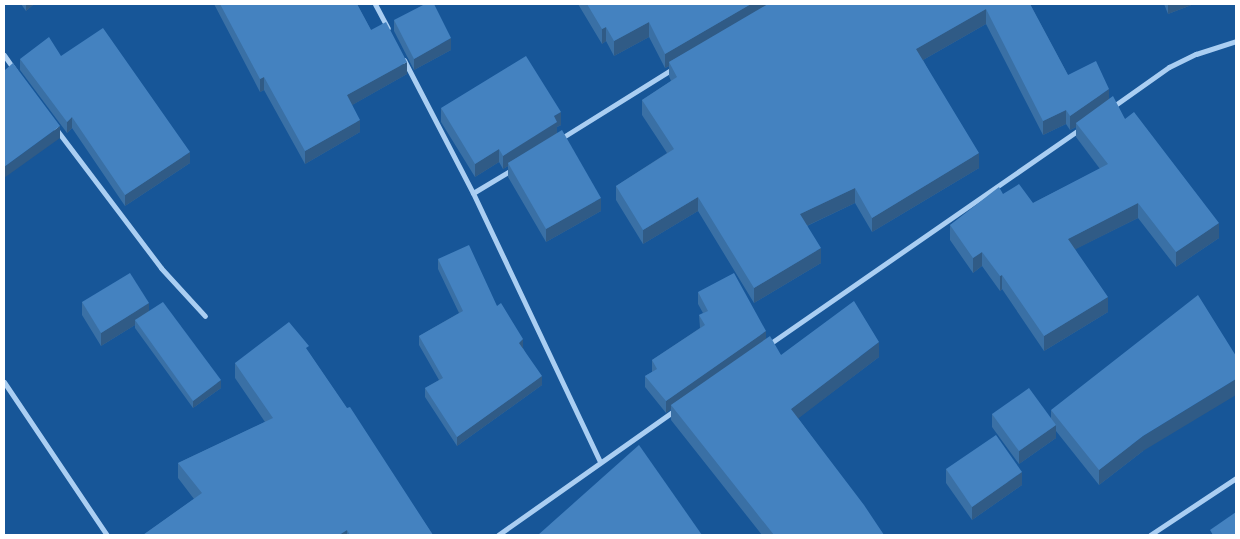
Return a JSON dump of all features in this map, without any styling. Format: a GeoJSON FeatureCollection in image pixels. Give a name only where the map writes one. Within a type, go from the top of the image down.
{"type":"FeatureCollection","features":[{"type":"Feature","properties":{"kind":"street"},"geometry":{"type":"LineString","coordinates":[[375,4],[393,38]]}},
{"type":"Feature","properties":{"kind":"street"},"geometry":{"type":"LineString","coordinates":[[1104,113],[1169,68],[1196,54],[1236,41]]}},
{"type":"Feature","properties":{"kind":"street"},"geometry":{"type":"LineString","coordinates":[[4,55],[20,79]]}},
{"type":"Feature","properties":{"kind":"street"},"geometry":{"type":"LineString","coordinates":[[402,56],[473,193],[600,462]]}},
{"type":"Feature","properties":{"kind":"street"},"geometry":{"type":"LineString","coordinates":[[555,142],[678,66]]}},
{"type":"Feature","properties":{"kind":"street"},"geometry":{"type":"LineString","coordinates":[[762,350],[1088,124]]}},
{"type":"Feature","properties":{"kind":"street"},"geometry":{"type":"LineString","coordinates":[[54,126],[160,268],[205,316]]}},
{"type":"Feature","properties":{"kind":"street"},"geometry":{"type":"LineString","coordinates":[[473,193],[522,163]]}},
{"type":"Feature","properties":{"kind":"street"},"geometry":{"type":"LineString","coordinates":[[4,382],[107,535]]}},
{"type":"Feature","properties":{"kind":"street"},"geometry":{"type":"LineString","coordinates":[[498,535],[681,406]]}},
{"type":"Feature","properties":{"kind":"street"},"geometry":{"type":"LineString","coordinates":[[1150,535],[1236,478]]}},
{"type":"Feature","properties":{"kind":"building"},"geometry":{"type":"Polygon","coordinates":[[[220,4],[357,4],[371,30],[386,22],[407,62],[347,95],[360,120],[305,151],[264,77],[260,79],[220,4]]]}},
{"type":"Feature","properties":{"kind":"building"},"geometry":{"type":"Polygon","coordinates":[[[425,4],[434,4],[451,38],[414,59],[394,20],[425,4]]]}},
{"type":"Feature","properties":{"kind":"building"},"geometry":{"type":"Polygon","coordinates":[[[587,4],[751,4],[665,54],[649,22],[614,41],[606,27],[602,29],[587,4]]]}},
{"type":"Feature","properties":{"kind":"building"},"geometry":{"type":"Polygon","coordinates":[[[768,4],[1030,4],[1068,75],[1096,61],[1109,89],[1070,116],[1066,110],[1043,121],[986,9],[916,49],[979,153],[872,218],[855,188],[800,214],[821,248],[754,288],[698,197],[643,230],[616,186],[674,149],[642,100],[677,77],[669,62],[768,4]]]}},
{"type":"Feature","properties":{"kind":"building"},"geometry":{"type":"Polygon","coordinates":[[[103,28],[190,152],[125,195],[72,117],[67,122],[20,59],[49,37],[61,56],[103,28]]]}},
{"type":"Feature","properties":{"kind":"building"},"geometry":{"type":"Polygon","coordinates":[[[526,56],[561,112],[554,116],[557,122],[503,156],[499,149],[475,164],[441,108],[526,56]]]}},
{"type":"Feature","properties":{"kind":"building"},"geometry":{"type":"Polygon","coordinates":[[[13,63],[60,126],[4,167],[4,68],[5,70],[13,63]]]}},
{"type":"Feature","properties":{"kind":"building"},"geometry":{"type":"Polygon","coordinates":[[[1113,96],[1125,119],[1134,112],[1219,223],[1176,252],[1138,203],[1068,239],[1108,297],[1044,336],[1002,275],[1000,276],[982,252],[973,258],[950,225],[999,187],[1003,194],[1019,184],[1033,203],[1108,164],[1076,123],[1113,96]]]}},
{"type":"Feature","properties":{"kind":"building"},"geometry":{"type":"Polygon","coordinates":[[[562,130],[601,198],[546,229],[508,163],[562,130]]]}},
{"type":"Feature","properties":{"kind":"building"},"geometry":{"type":"Polygon","coordinates":[[[469,245],[497,306],[501,303],[523,339],[519,343],[542,376],[457,437],[425,388],[443,378],[419,336],[463,311],[438,259],[469,245]]]}},
{"type":"Feature","properties":{"kind":"building"},"geometry":{"type":"Polygon","coordinates":[[[130,273],[149,303],[101,333],[82,302],[130,273]]]}},
{"type":"Feature","properties":{"kind":"building"},"geometry":{"type":"Polygon","coordinates":[[[734,273],[766,331],[666,401],[645,376],[657,369],[652,360],[705,325],[699,315],[708,311],[698,292],[734,273]]]}},
{"type":"Feature","properties":{"kind":"building"},"geometry":{"type":"Polygon","coordinates":[[[1198,295],[1236,356],[1236,379],[1143,436],[1099,470],[1051,410],[1198,295]]]}},
{"type":"Feature","properties":{"kind":"building"},"geometry":{"type":"Polygon","coordinates":[[[854,301],[879,342],[791,409],[864,505],[884,535],[774,535],[671,405],[770,336],[781,355],[854,301]]]}},
{"type":"Feature","properties":{"kind":"building"},"geometry":{"type":"Polygon","coordinates":[[[163,302],[221,380],[193,401],[135,320],[163,302]]]}},
{"type":"Feature","properties":{"kind":"building"},"geometry":{"type":"Polygon","coordinates":[[[289,322],[309,346],[306,348],[347,408],[350,407],[433,535],[350,535],[347,530],[339,535],[143,535],[202,493],[178,463],[273,418],[235,363],[289,322]]]}},
{"type":"Feature","properties":{"kind":"building"},"geometry":{"type":"Polygon","coordinates":[[[1029,388],[1056,425],[1019,451],[992,414],[1029,388]]]}},
{"type":"Feature","properties":{"kind":"building"},"geometry":{"type":"Polygon","coordinates":[[[996,435],[1022,472],[972,507],[946,469],[996,435]]]}},
{"type":"Feature","properties":{"kind":"building"},"geometry":{"type":"Polygon","coordinates":[[[639,445],[702,535],[538,535],[639,445]]]}},
{"type":"Feature","properties":{"kind":"building"},"geometry":{"type":"Polygon","coordinates":[[[1236,512],[1236,535],[1213,535],[1210,530],[1236,512]]]}}]}
